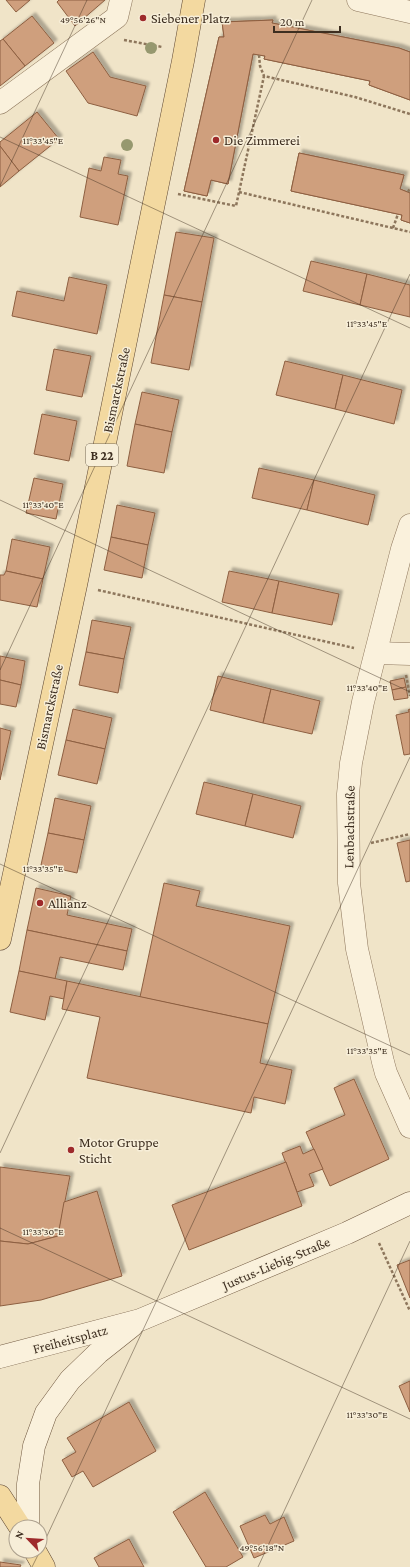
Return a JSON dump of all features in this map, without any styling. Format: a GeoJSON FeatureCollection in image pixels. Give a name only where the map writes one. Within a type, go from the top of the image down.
{"type":"FeatureCollection","features":[{"type":"Feature","properties":{"kind":"main road","name":"Bismarckstraße"},"geometry":{"type":"LineString","coordinates":[[19,849],[76,585],[185,52],[194,0]]}},
{"type":"Feature","properties":{"kind":"main road"},"geometry":{"type":"LineString","coordinates":[[0,861],[8,858],[19,849]]}},
{"type":"Feature","properties":{"kind":"main road","name":"B 22"},"geometry":{"type":"LineString","coordinates":[[0,939],[19,849]]}},
{"type":"Feature","properties":{"kind":"main road"},"geometry":{"type":"LineString","coordinates":[[0,1496],[15,1519]]}},
{"type":"Feature","properties":{"kind":"street"},"geometry":{"type":"LineString","coordinates":[[0,103],[117,17],[121,0]]}},
{"type":"Feature","properties":{"kind":"street"},"geometry":{"type":"LineString","coordinates":[[358,0],[410,12]]}},
{"type":"Feature","properties":{"kind":"street","name":"Lenbachstraße"},"geometry":{"type":"LineString","coordinates":[[410,525],[402,549],[363,702],[351,763],[348,794],[349,883],[357,949],[386,1073],[410,1127]]}},
{"type":"Feature","properties":{"kind":"street"},"geometry":{"type":"LineString","coordinates":[[376,653],[410,654]]}},
{"type":"Feature","properties":{"kind":"street","name":"Justus-Liebig-Straße"},"geometry":{"type":"LineString","coordinates":[[140,1320],[370,1222],[410,1203]]}},
{"type":"Feature","properties":{"kind":"street"},"geometry":{"type":"LineString","coordinates":[[28,1519],[28,1484],[34,1446],[46,1413],[70,1380],[81,1369],[98,1353],[140,1320]]}},
{"type":"Feature","properties":{"kind":"street","name":"Freiheitsplatz"},"geometry":{"type":"LineString","coordinates":[[0,1357],[140,1320]]}},
{"type":"Feature","properties":{"kind":"path"},"geometry":{"type":"LineString","coordinates":[[94,34],[185,52]]}},
{"type":"Feature","properties":{"kind":"path"},"geometry":{"type":"LineString","coordinates":[[157,190],[236,206],[264,76],[260,66],[259,55]]}},
{"type":"Feature","properties":{"kind":"path"},"geometry":{"type":"LineString","coordinates":[[264,76],[355,97],[410,114]]}},
{"type":"Feature","properties":{"kind":"path"},"geometry":{"type":"LineString","coordinates":[[408,192],[410,188]]}},
{"type":"Feature","properties":{"kind":"path"},"geometry":{"type":"LineString","coordinates":[[239,192],[410,232]]}},
{"type":"Feature","properties":{"kind":"path"},"geometry":{"type":"LineString","coordinates":[[393,228],[398,214]]}},
{"type":"Feature","properties":{"kind":"path"},"geometry":{"type":"LineString","coordinates":[[76,585],[376,653]]}},
{"type":"Feature","properties":{"kind":"path"},"geometry":{"type":"LineString","coordinates":[[349,847],[410,834]]}},
{"type":"Feature","properties":{"kind":"path"},"geometry":{"type":"LineString","coordinates":[[370,1222],[410,1310]]}},
{"type":"Feature","properties":{"kind":"building"},"geometry":{"type":"Polygon","coordinates":[[[6,0],[30,0],[16,12],[6,0]]]}},
{"type":"Feature","properties":{"kind":"building"},"geometry":{"type":"Polygon","coordinates":[[[59,0],[105,0],[75,26],[57,2],[59,0]]]}},
{"type":"Feature","properties":{"kind":"building"},"geometry":{"type":"Polygon","coordinates":[[[32,16],[54,43],[25,66],[3,39],[32,16]]]}},
{"type":"Feature","properties":{"kind":"building","name":"Die Zimmerei"},"geometry":{"type":"Polygon","coordinates":[[[273,20],[272,23],[399,48],[410,52],[410,100],[369,85],[370,81],[264,59],[265,56],[253,54],[228,184],[211,180],[207,196],[184,191],[219,37],[224,37],[222,22],[273,20]]]}},
{"type":"Feature","properties":{"kind":"building","name":"Die Zimmerei"},"geometry":{"type":"Polygon","coordinates":[[[273,20],[272,23],[399,48],[410,52],[410,100],[369,85],[370,81],[264,59],[265,56],[253,54],[228,184],[211,180],[207,196],[184,191],[219,37],[224,37],[222,22],[273,20]]]}},
{"type":"Feature","properties":{"kind":"building"},"geometry":{"type":"Polygon","coordinates":[[[3,39],[25,66],[0,86],[0,41],[3,39]]]}},
{"type":"Feature","properties":{"kind":"building"},"geometry":{"type":"Polygon","coordinates":[[[93,52],[110,77],[146,86],[137,116],[88,103],[66,71],[93,52]]]}},
{"type":"Feature","properties":{"kind":"building"},"geometry":{"type":"Polygon","coordinates":[[[37,112],[59,139],[19,171],[0,146],[0,142],[37,112]]]}},
{"type":"Feature","properties":{"kind":"building"},"geometry":{"type":"Polygon","coordinates":[[[0,146],[19,171],[0,187],[0,146]]]}},
{"type":"Feature","properties":{"kind":"building","name":"Die Zimmerei"},"geometry":{"type":"Polygon","coordinates":[[[299,153],[404,175],[400,189],[410,193],[410,223],[401,220],[402,215],[291,191],[299,153]]]}},
{"type":"Feature","properties":{"kind":"building","name":"Die Zimmerei"},"geometry":{"type":"Polygon","coordinates":[[[299,153],[404,175],[400,189],[410,193],[410,223],[401,220],[402,215],[291,191],[299,153]]]}},
{"type":"Feature","properties":{"kind":"building"},"geometry":{"type":"Polygon","coordinates":[[[104,157],[121,160],[118,174],[128,176],[118,225],[80,217],[89,168],[101,171],[104,157]]]}},
{"type":"Feature","properties":{"kind":"building"},"geometry":{"type":"Polygon","coordinates":[[[176,232],[214,238],[202,302],[164,295],[176,232]]]}},
{"type":"Feature","properties":{"kind":"building"},"geometry":{"type":"Polygon","coordinates":[[[311,261],[367,274],[360,305],[303,291],[311,261]]]}},
{"type":"Feature","properties":{"kind":"building"},"geometry":{"type":"Polygon","coordinates":[[[367,274],[410,285],[410,317],[360,305],[367,274]]]}},
{"type":"Feature","properties":{"kind":"building"},"geometry":{"type":"Polygon","coordinates":[[[69,277],[107,285],[97,334],[12,316],[17,291],[64,301],[69,277]]]}},
{"type":"Feature","properties":{"kind":"building"},"geometry":{"type":"Polygon","coordinates":[[[164,295],[202,302],[189,370],[151,363],[164,295]]]}},
{"type":"Feature","properties":{"kind":"building"},"geometry":{"type":"Polygon","coordinates":[[[54,349],[91,356],[82,397],[46,390],[54,349]]]}},
{"type":"Feature","properties":{"kind":"building"},"geometry":{"type":"Polygon","coordinates":[[[285,361],[343,375],[335,409],[276,395],[285,361]]]}},
{"type":"Feature","properties":{"kind":"building"},"geometry":{"type":"Polygon","coordinates":[[[343,375],[402,390],[394,424],[335,409],[343,375]]]}},
{"type":"Feature","properties":{"kind":"building"},"geometry":{"type":"Polygon","coordinates":[[[142,392],[179,400],[172,432],[135,424],[142,392]]]}},
{"type":"Feature","properties":{"kind":"building"},"geometry":{"type":"Polygon","coordinates":[[[42,414],[77,421],[69,461],[34,454],[42,414]]]}},
{"type":"Feature","properties":{"kind":"building"},"geometry":{"type":"Polygon","coordinates":[[[135,424],[172,432],[164,473],[127,466],[135,424]]]}},
{"type":"Feature","properties":{"kind":"building"},"geometry":{"type":"Polygon","coordinates":[[[259,468],[314,480],[307,510],[252,498],[259,468]]]}},
{"type":"Feature","properties":{"kind":"building"},"geometry":{"type":"Polygon","coordinates":[[[34,478],[63,484],[56,519],[26,513],[34,478]]]}},
{"type":"Feature","properties":{"kind":"building"},"geometry":{"type":"Polygon","coordinates":[[[314,480],[375,495],[368,525],[307,510],[314,480]]]}},
{"type":"Feature","properties":{"kind":"building"},"geometry":{"type":"Polygon","coordinates":[[[117,505],[155,513],[148,545],[111,537],[117,505]]]}},
{"type":"Feature","properties":{"kind":"building"},"geometry":{"type":"Polygon","coordinates":[[[111,537],[148,545],[142,578],[104,570],[111,537]]]}},
{"type":"Feature","properties":{"kind":"building"},"geometry":{"type":"Polygon","coordinates":[[[12,539],[50,547],[43,579],[6,571],[12,539]]]}},
{"type":"Feature","properties":{"kind":"building"},"geometry":{"type":"Polygon","coordinates":[[[6,571],[43,579],[37,607],[0,600],[0,575],[4,575],[6,571]]]}},
{"type":"Feature","properties":{"kind":"building"},"geometry":{"type":"Polygon","coordinates":[[[229,571],[279,581],[272,613],[222,602],[229,571]]]}},
{"type":"Feature","properties":{"kind":"building"},"geometry":{"type":"Polygon","coordinates":[[[279,581],[339,594],[332,625],[272,613],[279,581]]]}},
{"type":"Feature","properties":{"kind":"building"},"geometry":{"type":"Polygon","coordinates":[[[92,620],[131,627],[124,659],[86,652],[92,620]]]}},
{"type":"Feature","properties":{"kind":"building"},"geometry":{"type":"Polygon","coordinates":[[[86,652],[124,659],[118,693],[79,685],[86,652]]]}},
{"type":"Feature","properties":{"kind":"building"},"geometry":{"type":"Polygon","coordinates":[[[0,656],[25,661],[21,685],[0,680],[0,656]]]}},
{"type":"Feature","properties":{"kind":"building"},"geometry":{"type":"Polygon","coordinates":[[[218,676],[271,689],[263,723],[210,710],[218,676]]]}},
{"type":"Feature","properties":{"kind":"building"},"geometry":{"type":"Polygon","coordinates":[[[404,678],[406,687],[392,690],[390,681],[404,678]]]}},
{"type":"Feature","properties":{"kind":"building"},"geometry":{"type":"Polygon","coordinates":[[[0,680],[21,685],[16,707],[0,704],[0,680]]]}},
{"type":"Feature","properties":{"kind":"building"},"geometry":{"type":"Polygon","coordinates":[[[406,687],[408,698],[394,700],[392,690],[406,687]]]}},
{"type":"Feature","properties":{"kind":"building"},"geometry":{"type":"Polygon","coordinates":[[[271,689],[320,701],[312,734],[263,723],[271,689]]]}},
{"type":"Feature","properties":{"kind":"building"},"geometry":{"type":"Polygon","coordinates":[[[73,709],[112,718],[105,749],[66,740],[73,709]]]}},
{"type":"Feature","properties":{"kind":"building"},"geometry":{"type":"Polygon","coordinates":[[[410,709],[410,754],[404,755],[396,715],[409,712],[408,710],[410,709]]]}},
{"type":"Feature","properties":{"kind":"building"},"geometry":{"type":"Polygon","coordinates":[[[0,728],[11,731],[0,780],[0,728]]]}},
{"type":"Feature","properties":{"kind":"building"},"geometry":{"type":"Polygon","coordinates":[[[66,740],[105,749],[97,784],[58,775],[66,740]]]}},
{"type":"Feature","properties":{"kind":"building"},"geometry":{"type":"Polygon","coordinates":[[[204,782],[253,794],[245,826],[196,814],[204,782]]]}},
{"type":"Feature","properties":{"kind":"building"},"geometry":{"type":"Polygon","coordinates":[[[253,794],[301,806],[293,838],[245,826],[253,794]]]}},
{"type":"Feature","properties":{"kind":"building"},"geometry":{"type":"Polygon","coordinates":[[[55,798],[91,806],[84,840],[48,833],[55,798]]]}},
{"type":"Feature","properties":{"kind":"building"},"geometry":{"type":"Polygon","coordinates":[[[48,833],[84,840],[77,873],[41,865],[48,833]]]}},
{"type":"Feature","properties":{"kind":"building"},"geometry":{"type":"Polygon","coordinates":[[[410,840],[410,881],[406,882],[397,843],[410,840]]]}},
{"type":"Feature","properties":{"kind":"building"},"geometry":{"type":"Polygon","coordinates":[[[164,883],[200,891],[196,906],[290,926],[268,1024],[140,997],[164,883]]]}},
{"type":"Feature","properties":{"kind":"building"},"geometry":{"type":"Polygon","coordinates":[[[36,888],[71,896],[67,915],[132,929],[127,951],[27,930],[36,888]]]}},
{"type":"Feature","properties":{"kind":"building"},"geometry":{"type":"Polygon","coordinates":[[[27,930],[127,951],[123,970],[60,957],[55,979],[19,971],[27,930]]]}},
{"type":"Feature","properties":{"kind":"building"},"geometry":{"type":"Polygon","coordinates":[[[19,971],[67,981],[64,999],[50,996],[45,1020],[10,1012],[19,971]]]}},
{"type":"Feature","properties":{"kind":"building"},"geometry":{"type":"Polygon","coordinates":[[[67,981],[268,1024],[260,1063],[292,1070],[285,1104],[254,1097],[251,1113],[87,1078],[100,1017],[62,1009],[67,981]]]}},
{"type":"Feature","properties":{"kind":"building"},"geometry":{"type":"Polygon","coordinates":[[[354,1079],[389,1159],[330,1186],[306,1132],[345,1115],[334,1088],[354,1079]]]}},
{"type":"Feature","properties":{"kind":"building"},"geometry":{"type":"Polygon","coordinates":[[[300,1146],[303,1154],[314,1149],[323,1169],[309,1174],[314,1186],[297,1192],[282,1153],[300,1146]]]}},
{"type":"Feature","properties":{"kind":"building"},"geometry":{"type":"Polygon","coordinates":[[[286,1162],[302,1206],[189,1250],[172,1205],[286,1162]]]}},
{"type":"Feature","properties":{"kind":"building"},"geometry":{"type":"Polygon","coordinates":[[[0,1167],[70,1176],[58,1236],[28,1244],[0,1241],[0,1167]]]}},
{"type":"Feature","properties":{"kind":"building"},"geometry":{"type":"Polygon","coordinates":[[[97,1191],[122,1276],[41,1300],[0,1306],[0,1241],[28,1244],[58,1236],[64,1202],[97,1191]]]}},
{"type":"Feature","properties":{"kind":"building"},"geometry":{"type":"Polygon","coordinates":[[[410,1260],[410,1298],[397,1265],[410,1260]]]}},
{"type":"Feature","properties":{"kind":"building"},"geometry":{"type":"Polygon","coordinates":[[[410,1381],[410,1412],[399,1386],[410,1381]]]}},
{"type":"Feature","properties":{"kind":"building"},"geometry":{"type":"Polygon","coordinates":[[[129,1402],[156,1451],[93,1487],[83,1471],[72,1477],[62,1460],[76,1452],[67,1438],[129,1402]]]}},
{"type":"Feature","properties":{"kind":"building"},"geometry":{"type":"Polygon","coordinates":[[[205,1492],[243,1557],[226,1567],[206,1567],[173,1512],[205,1492]]]}},
{"type":"Feature","properties":{"kind":"building"},"geometry":{"type":"Polygon","coordinates":[[[265,1515],[270,1524],[284,1517],[294,1541],[254,1558],[240,1526],[265,1515]]]}},
{"type":"Feature","properties":{"kind":"building"},"geometry":{"type":"Polygon","coordinates":[[[129,1539],[144,1567],[99,1567],[94,1558],[129,1539]]]}},
{"type":"Feature","properties":{"kind":"building"},"geometry":{"type":"Polygon","coordinates":[[[0,1562],[21,1565],[20,1567],[0,1567],[0,1562]]]}},
{"type":"Feature","properties":{"kind":"place","name":"Siebener Platz"},"geometry":{"type":"Point","coordinates":[143,18]}},
{"type":"Feature","properties":{"kind":"place","name":"Die Zimmerei"},"geometry":{"type":"Point","coordinates":[216,140]}},
{"type":"Feature","properties":{"kind":"place","name":"Allianz"},"geometry":{"type":"Point","coordinates":[40,903]}},
{"type":"Feature","properties":{"kind":"place","name":"Motor Gruppe Sticht"},"geometry":{"type":"Point","coordinates":[71,1150]}}]}
